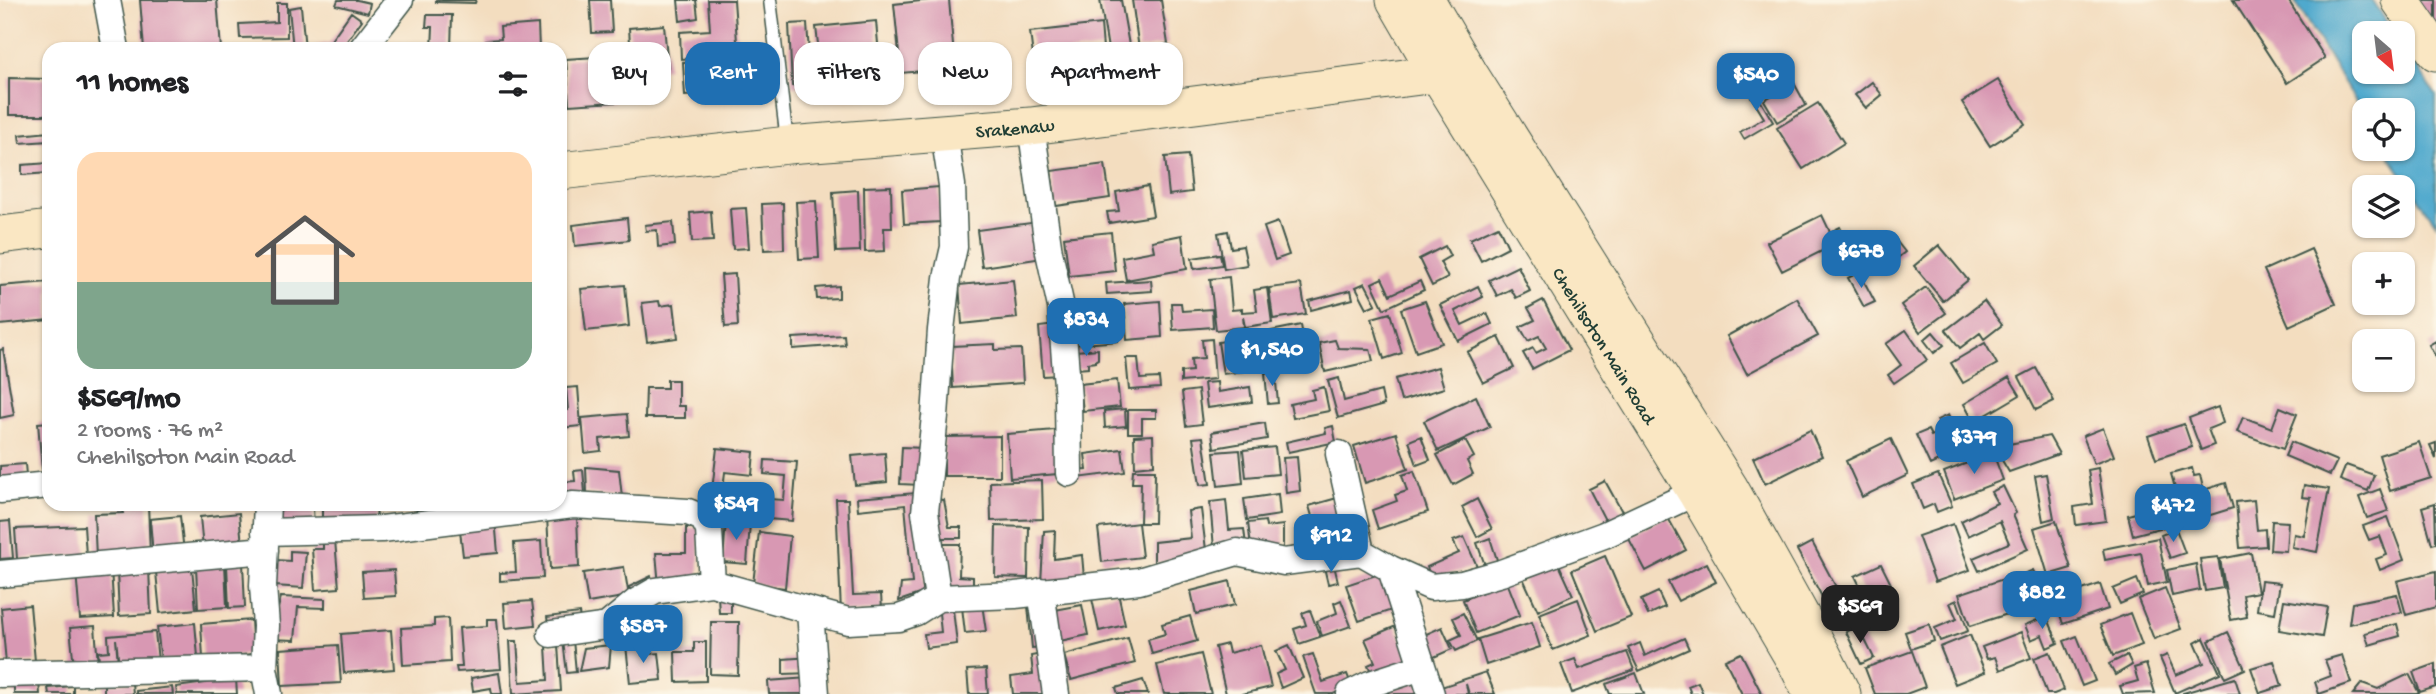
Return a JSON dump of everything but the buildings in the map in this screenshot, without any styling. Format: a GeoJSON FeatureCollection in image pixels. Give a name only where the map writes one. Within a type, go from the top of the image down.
{"type":"FeatureCollection","features":[{"type":"Feature","properties":{"kind":"main road","name":"Chehilsoton Main Road"},"geometry":{"type":"LineString","coordinates":[[1395,0],[1452,72],[1729,487],[1842,694]]}},
{"type":"Feature","properties":{"kind":"main road","name":"Chehilsoton Main Road"},"geometry":{"type":"LineString","coordinates":[[1426,0],[1452,72],[1812,694]]}},
{"type":"Feature","properties":{"kind":"main road"},"geometry":{"type":"LineString","coordinates":[[2400,0],[2436,52]]}},
{"type":"Feature","properties":{"kind":"main road","name":"Srakenaw"},"geometry":{"type":"LineString","coordinates":[[567,170],[788,145],[1031,126],[1452,72]]}},
{"type":"Feature","properties":{"kind":"main road"},"geometry":{"type":"LineString","coordinates":[[0,234],[42,230]]}},
{"type":"Feature","properties":{"kind":"street"},"geometry":{"type":"LineString","coordinates":[[107,0],[115,42]]}},
{"type":"Feature","properties":{"kind":"street"},"geometry":{"type":"LineString","coordinates":[[367,42],[400,0]]}},
{"type":"Feature","properties":{"kind":"street"},"geometry":{"type":"LineString","coordinates":[[1031,126],[1049,252],[1061,307],[1068,399],[1069,473]]}},
{"type":"Feature","properties":{"kind":"street"},"geometry":{"type":"LineString","coordinates":[[938,598],[925,512],[941,330],[947,278],[954,247],[951,185],[944,134]]}},
{"type":"Feature","properties":{"kind":"street"},"geometry":{"type":"LineString","coordinates":[[1339,454],[1361,552]]}},
{"type":"Feature","properties":{"kind":"street"},"geometry":{"type":"LineString","coordinates":[[0,490],[42,486]]}},
{"type":"Feature","properties":{"kind":"street"},"geometry":{"type":"LineString","coordinates":[[551,634],[607,626],[655,591],[712,583],[848,621],[899,618],[916,612],[938,598],[1139,581],[1237,552],[1284,562],[1361,552],[1431,587],[1462,584],[1501,573],[1604,535],[1696,492]]}},
{"type":"Feature","properties":{"kind":"street"},"geometry":{"type":"LineString","coordinates":[[567,506],[688,512],[703,518],[709,530],[712,583]]}},
{"type":"Feature","properties":{"kind":"street"},"geometry":{"type":"LineString","coordinates":[[267,511],[263,586],[266,626],[264,668],[269,694]]}},
{"type":"Feature","properties":{"kind":"street"},"geometry":{"type":"LineString","coordinates":[[0,574],[525,511]]}},
{"type":"Feature","properties":{"kind":"street"},"geometry":{"type":"LineString","coordinates":[[1391,569],[1431,694]]}},
{"type":"Feature","properties":{"kind":"street"},"geometry":{"type":"LineString","coordinates":[[1041,591],[1056,694]]}},
{"type":"Feature","properties":{"kind":"street"},"geometry":{"type":"LineString","coordinates":[[810,611],[816,694]]}},
{"type":"Feature","properties":{"kind":"street"},"geometry":{"type":"LineString","coordinates":[[1350,694],[1370,684],[1422,667]]}},
{"type":"Feature","properties":{"kind":"street"},"geometry":{"type":"LineString","coordinates":[[0,674],[264,668]]}},
{"type":"Feature","properties":{"kind":"lane"},"geometry":{"type":"LineString","coordinates":[[770,0],[788,145]]}},
{"type":"Feature","properties":{"kind":"water"},"geometry":{"type":"Polygon","coordinates":[[[2294,0],[2372,0],[2386,21],[2352,21],[2352,84],[2415,84],[2415,64],[2436,95],[2436,224],[2415,193],[2415,175],[2403,175],[2393,161],[2415,161],[2415,98],[2354,98],[2294,0]]]}}]}
